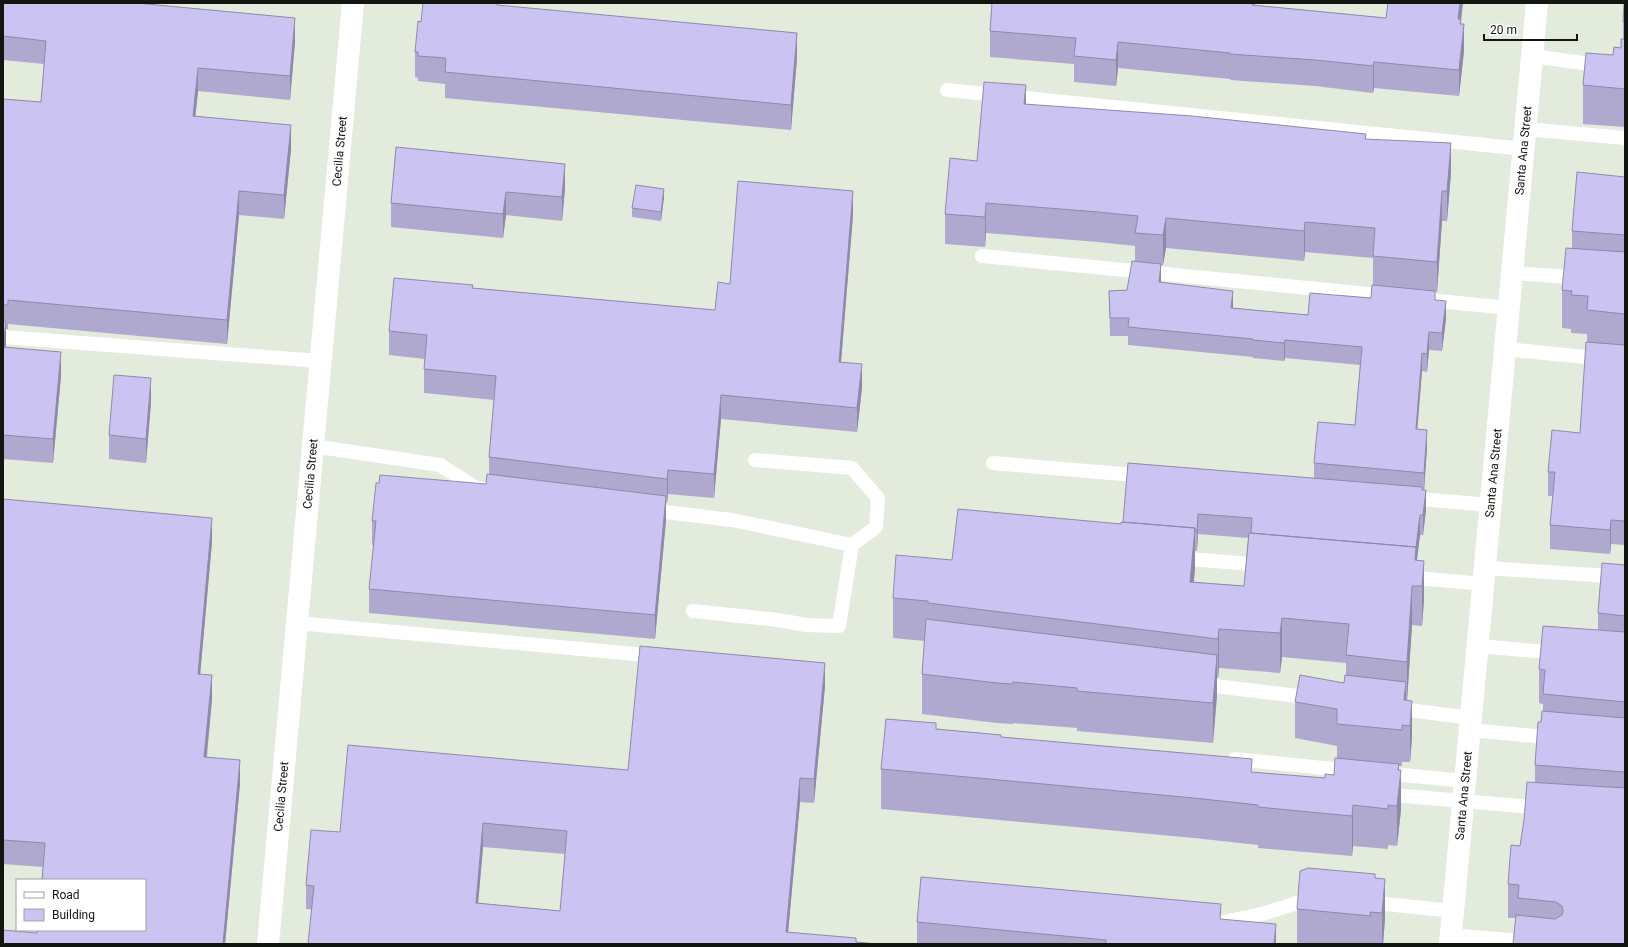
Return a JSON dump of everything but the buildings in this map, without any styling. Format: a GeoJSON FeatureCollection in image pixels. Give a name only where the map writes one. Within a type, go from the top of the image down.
{"type":"FeatureCollection","features":[{"type":"Feature","properties":{"kind":"street","name":"Cecilia Street"},"geometry":{"type":"LineString","coordinates":[[268,944],[353,3]]}},
{"type":"Feature","properties":{"kind":"street","name":"Santa Ana Street"},"geometry":{"type":"LineString","coordinates":[[1451,940],[1537,3]]}},
{"type":"Feature","properties":{"kind":"lane"},"geometry":{"type":"LineString","coordinates":[[1532,56],[1625,69]]}},
{"type":"Feature","properties":{"kind":"lane"},"geometry":{"type":"LineString","coordinates":[[947,90],[1525,139],[1625,138]]}},
{"type":"Feature","properties":{"kind":"lane"},"geometry":{"type":"LineString","coordinates":[[982,256],[1399,297]]}},
{"type":"Feature","properties":{"kind":"lane"},"geometry":{"type":"LineString","coordinates":[[1512,273],[1595,279]]}},
{"type":"Feature","properties":{"kind":"lane"},"geometry":{"type":"LineString","coordinates":[[1415,298],[1509,308]]}},
{"type":"Feature","properties":{"kind":"lane"},"geometry":{"type":"LineString","coordinates":[[3,337],[320,361]]}},
{"type":"Feature","properties":{"kind":"lane"},"geometry":{"type":"LineString","coordinates":[[1506,349],[1625,361]]}},
{"type":"Feature","properties":{"kind":"lane"},"geometry":{"type":"LineString","coordinates":[[313,446],[440,465],[476,488],[500,491]]}},
{"type":"Feature","properties":{"kind":"lane"},"geometry":{"type":"LineString","coordinates":[[693,611],[778,620],[806,625],[839,626],[852,545],[876,527],[878,498],[852,468],[754,460]]}},
{"type":"Feature","properties":{"kind":"lane"},"geometry":{"type":"LineString","coordinates":[[994,463],[1159,477]]}},
{"type":"Feature","properties":{"kind":"lane"},"geometry":{"type":"LineString","coordinates":[[1396,497],[1491,505]]}},
{"type":"Feature","properties":{"kind":"lane"},"geometry":{"type":"LineString","coordinates":[[631,508],[732,520],[852,545]]}},
{"type":"Feature","properties":{"kind":"lane"},"geometry":{"type":"LineString","coordinates":[[1161,556],[1279,566]]}},
{"type":"Feature","properties":{"kind":"lane"},"geometry":{"type":"LineString","coordinates":[[1389,576],[1625,577]]}},
{"type":"Feature","properties":{"kind":"lane"},"geometry":{"type":"LineString","coordinates":[[297,623],[674,658]]}},
{"type":"Feature","properties":{"kind":"lane"},"geometry":{"type":"LineString","coordinates":[[1478,646],[1571,654]]}},
{"type":"Feature","properties":{"kind":"lane"},"geometry":{"type":"LineString","coordinates":[[1188,683],[1330,700]]}},
{"type":"Feature","properties":{"kind":"lane"},"geometry":{"type":"LineString","coordinates":[[1377,706],[1471,724],[1571,739]]}},
{"type":"Feature","properties":{"kind":"lane"},"geometry":{"type":"LineString","coordinates":[[1222,758],[1367,772],[1556,809]]}},
{"type":"Feature","properties":{"kind":"lane"},"geometry":{"type":"LineString","coordinates":[[1369,793],[1464,792]]}},
{"type":"Feature","properties":{"kind":"lane"},"geometry":{"type":"LineString","coordinates":[[1200,924],[1215,924],[1254,916],[1316,897],[1332,898]]}},
{"type":"Feature","properties":{"kind":"lane"},"geometry":{"type":"LineString","coordinates":[[1354,901],[1453,910]]}},
{"type":"Feature","properties":{"kind":"lane"},"geometry":{"type":"LineString","coordinates":[[1451,940],[1555,944]]}}]}
